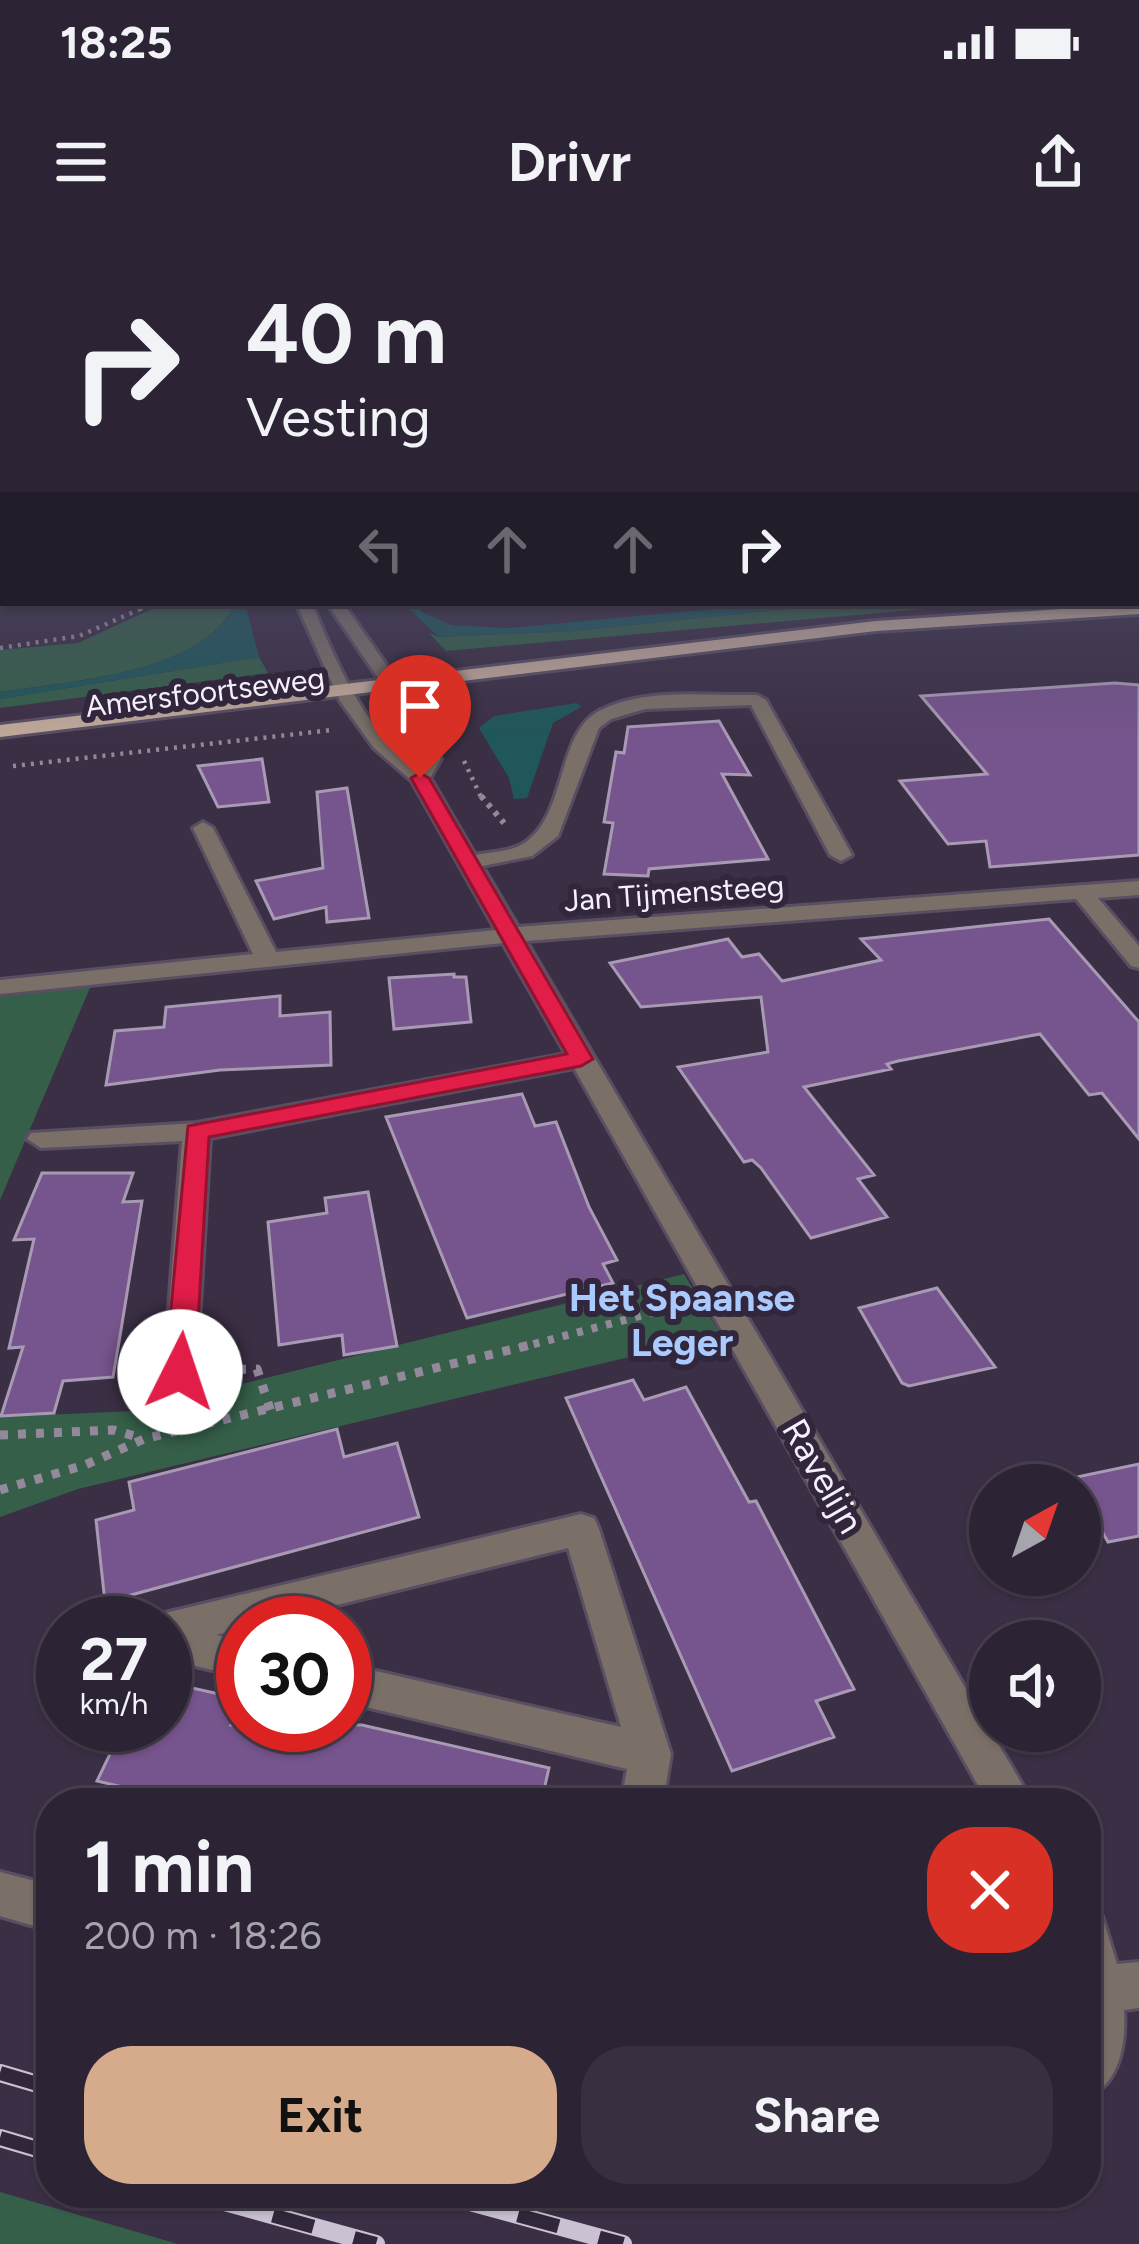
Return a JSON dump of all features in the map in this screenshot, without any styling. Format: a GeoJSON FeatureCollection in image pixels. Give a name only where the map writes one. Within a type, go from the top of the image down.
{"type":"FeatureCollection","features":[{"type":"Feature","properties":{"kind":"main road","name":"Amersfoortseweg"},"geometry":{"type":"LineString","coordinates":[[0,748],[348,697],[387,682],[915,626],[1139,609]]}},
{"type":"Feature","properties":{"kind":"main road","name":"Amersfoortseweg"},"geometry":{"type":"LineString","coordinates":[[0,731],[348,697],[402,700],[915,626]]}},
{"type":"Feature","properties":{"kind":"street","name":"Ravelijn"},"geometry":{"type":"LineString","coordinates":[[305,606],[326,662],[348,697],[396,764],[420,778],[1003,1788]]}},
{"type":"Feature","properties":{"kind":"street"},"geometry":{"type":"LineString","coordinates":[[337,606],[402,700]]}},
{"type":"Feature","properties":{"kind":"street","name":"Ravelijn"},"geometry":{"type":"LineString","coordinates":[[402,700],[432,759],[420,778]]}},
{"type":"Feature","properties":{"kind":"street"},"geometry":{"type":"LineString","coordinates":[[466,862],[525,853],[551,832],[598,717],[631,706],[757,700],[841,855]]}},
{"type":"Feature","properties":{"kind":"street"},"geometry":{"type":"LineString","coordinates":[[203,828],[268,960]]}},
{"type":"Feature","properties":{"kind":"street","name":"Jan Tijmensteeg"},"geometry":{"type":"LineString","coordinates":[[0,987],[510,935],[1139,888]]}},
{"type":"Feature","properties":{"kind":"street"},"geometry":{"type":"LineString","coordinates":[[1082,893],[1139,961]]}},
{"type":"Feature","properties":{"kind":"street"},"geometry":{"type":"LineString","coordinates":[[41,1138],[197,1132],[581,1059]]}},
{"type":"Feature","properties":{"kind":"street"},"geometry":{"type":"LineString","coordinates":[[180,1372],[197,1132]]}},
{"type":"Feature","properties":{"kind":"street"},"geometry":{"type":"LineString","coordinates":[[192,1623],[581,1529],[650,1754],[644,1788]]}},
{"type":"Feature","properties":{"kind":"street"},"geometry":{"type":"LineString","coordinates":[[372,1689],[650,1754]]}},
{"type":"Feature","properties":{"kind":"street"},"geometry":{"type":"LineString","coordinates":[[0,1894],[36,1903]]}},
{"type":"Feature","properties":{"kind":"street"},"geometry":{"type":"LineString","coordinates":[[1101,1957],[1120,1988],[1101,2045]]}},
{"type":"Feature","properties":{"kind":"path"},"geometry":{"type":"LineString","coordinates":[[0,648],[59,644],[116,625],[147,606]]}},
{"type":"Feature","properties":{"kind":"path"},"geometry":{"type":"LineString","coordinates":[[457,746],[485,805],[513,831],[525,853]]}},
{"type":"Feature","properties":{"kind":"path"},"geometry":{"type":"LineString","coordinates":[[0,1490],[85,1465],[144,1439],[271,1412],[718,1295]]}},
{"type":"Feature","properties":{"kind":"path"},"geometry":{"type":"LineString","coordinates":[[180,1372],[257,1369],[271,1412]]}},
{"type":"Feature","properties":{"kind":"path"},"geometry":{"type":"LineString","coordinates":[[0,1435],[114,1430],[144,1439]]}},
{"type":"Feature","properties":{"kind":"shaded area"},"geometry":{"type":"Polygon","coordinates":[[[158,606],[233,606],[219,627],[165,659],[96,678],[0,692],[0,650],[78,643],[158,606]]]}},
{"type":"Feature","properties":{"kind":"shaded area"},"geometry":{"type":"Polygon","coordinates":[[[233,606],[246,606],[259,657],[0,699],[0,692],[96,678],[166,659],[220,627],[233,606]]]}},
{"type":"Feature","properties":{"kind":"shaded area"},"geometry":{"type":"Polygon","coordinates":[[[406,606],[417,606],[451,625],[507,628],[745,606],[814,606],[575,631],[439,637],[406,606]]]}},
{"type":"Feature","properties":{"kind":"shaded area"},"geometry":{"type":"Polygon","coordinates":[[[814,606],[958,606],[446,651],[429,633],[439,637],[575,631],[814,606]]]}},
{"type":"Feature","properties":{"kind":"shaded area"},"geometry":{"type":"Polygon","coordinates":[[[259,657],[268,673],[0,708],[0,699],[259,657]]]}},
{"type":"Feature","properties":{"kind":"shaded area"},"geometry":{"type":"Polygon","coordinates":[[[577,703],[581,707],[553,723],[527,798],[514,799],[509,778],[479,728],[494,716],[577,703]]]}},
{"type":"Feature","properties":{"kind":"shaded area"},"geometry":{"type":"Polygon","coordinates":[[[92,983],[8,1181],[0,1200],[0,993],[92,983]]]}},
{"type":"Feature","properties":{"kind":"shaded area"},"geometry":{"type":"Polygon","coordinates":[[[684,1274],[721,1335],[78,1489],[0,1517],[0,1417],[133,1411],[684,1274]]]}},
{"type":"Feature","properties":{"kind":"shaded area"},"geometry":{"type":"Polygon","coordinates":[[[0,2192],[36,2203],[36,2208],[55,2208],[178,2244],[0,2244],[0,2192]]]}},
{"type":"Feature","properties":{"kind":"building"},"geometry":{"type":"Polygon","coordinates":[[[1139,685],[1139,855],[990,867],[986,841],[948,844],[900,781],[987,774],[921,696],[1139,685]]]}},
{"type":"Feature","properties":{"kind":"building"},"geometry":{"type":"Polygon","coordinates":[[[719,721],[750,775],[722,774],[768,859],[649,869],[648,876],[604,874],[613,823],[604,822],[616,752],[624,753],[628,727],[719,721]]]}},
{"type":"Feature","properties":{"kind":"building"},"geometry":{"type":"Polygon","coordinates":[[[262,759],[269,802],[218,807],[198,766],[262,759]]]}},
{"type":"Feature","properties":{"kind":"building"},"geometry":{"type":"Polygon","coordinates":[[[347,788],[369,918],[327,922],[326,907],[274,919],[256,881],[323,868],[317,792],[347,788]]]}},
{"type":"Feature","properties":{"kind":"building"},"geometry":{"type":"Polygon","coordinates":[[[1049,919],[1139,1022],[1139,1139],[1102,1093],[1089,1095],[1040,1034],[898,1061],[887,1064],[891,1069],[804,1087],[874,1175],[858,1179],[887,1217],[811,1238],[761,1168],[752,1160],[744,1162],[678,1067],[768,1052],[761,997],[641,1007],[610,963],[728,939],[742,957],[759,954],[782,981],[881,960],[861,939],[1049,919]]]}},
{"type":"Feature","properties":{"kind":"building"},"geometry":{"type":"Polygon","coordinates":[[[466,977],[471,1022],[394,1029],[389,978],[466,977]]]}},
{"type":"Feature","properties":{"kind":"building"},"geometry":{"type":"Polygon","coordinates":[[[280,996],[280,1016],[330,1012],[331,1065],[220,1070],[106,1085],[115,1031],[164,1027],[166,1007],[280,996]]]}},
{"type":"Feature","properties":{"kind":"building"},"geometry":{"type":"Polygon","coordinates":[[[522,1094],[535,1126],[556,1122],[589,1207],[617,1260],[603,1264],[613,1283],[467,1318],[386,1117],[522,1094]]]}},
{"type":"Feature","properties":{"kind":"building"},"geometry":{"type":"Polygon","coordinates":[[[42,1173],[133,1173],[123,1202],[142,1201],[120,1336],[113,1377],[63,1381],[54,1413],[1,1416],[23,1347],[9,1348],[34,1239],[14,1240],[42,1173]]]}},
{"type":"Feature","properties":{"kind":"building"},"geometry":{"type":"Polygon","coordinates":[[[368,1192],[397,1346],[344,1355],[342,1335],[279,1345],[268,1222],[327,1213],[325,1198],[368,1192]]]}},
{"type":"Feature","properties":{"kind":"building"},"geometry":{"type":"Polygon","coordinates":[[[937,1288],[995,1367],[909,1386],[902,1383],[859,1308],[937,1288]]]}},
{"type":"Feature","properties":{"kind":"building"},"geometry":{"type":"Polygon","coordinates":[[[633,1380],[644,1400],[686,1387],[749,1502],[756,1501],[854,1689],[816,1701],[834,1737],[732,1771],[566,1398],[633,1380]]]}},
{"type":"Feature","properties":{"kind":"building"},"geometry":{"type":"Polygon","coordinates":[[[337,1429],[344,1457],[397,1443],[419,1517],[127,1596],[104,1596],[96,1520],[134,1510],[129,1482],[337,1429]]]}},
{"type":"Feature","properties":{"kind":"building"},"geometry":{"type":"Polygon","coordinates":[[[1139,1464],[1139,1536],[1108,1542],[1101,1530],[1101,1472],[1139,1464]]]}},
{"type":"Feature","properties":{"kind":"building"},"geometry":{"type":"Polygon","coordinates":[[[192,1688],[216,1693],[216,1752],[372,1752],[372,1727],[549,1768],[544,1788],[127,1788],[97,1781],[111,1752],[192,1752],[192,1688]]]}},
{"type":"Feature","properties":{"kind":"railway"},"geometry":{"type":"LineString","coordinates":[[0,2073],[36,2084]]}},
{"type":"Feature","properties":{"kind":"railway"},"geometry":{"type":"LineString","coordinates":[[0,2138],[36,2149]]}},
{"type":"Feature","properties":{"kind":"railway"},"geometry":{"type":"LineString","coordinates":[[246,2208],[376,2244]]}},
{"type":"Feature","properties":{"kind":"railway"},"geometry":{"type":"LineString","coordinates":[[492,2208],[623,2244]]}},
{"type":"Feature","properties":{"kind":"district","name":"Het Spaanse Leger"},"geometry":{"type":"Point","coordinates":[682,1320]}},
{"type":"Feature","properties":{"kind":"route"},"geometry":{"type":"LineString","coordinates":[[180,1372],[197,1132],[581,1059],[420,778]]}}]}
